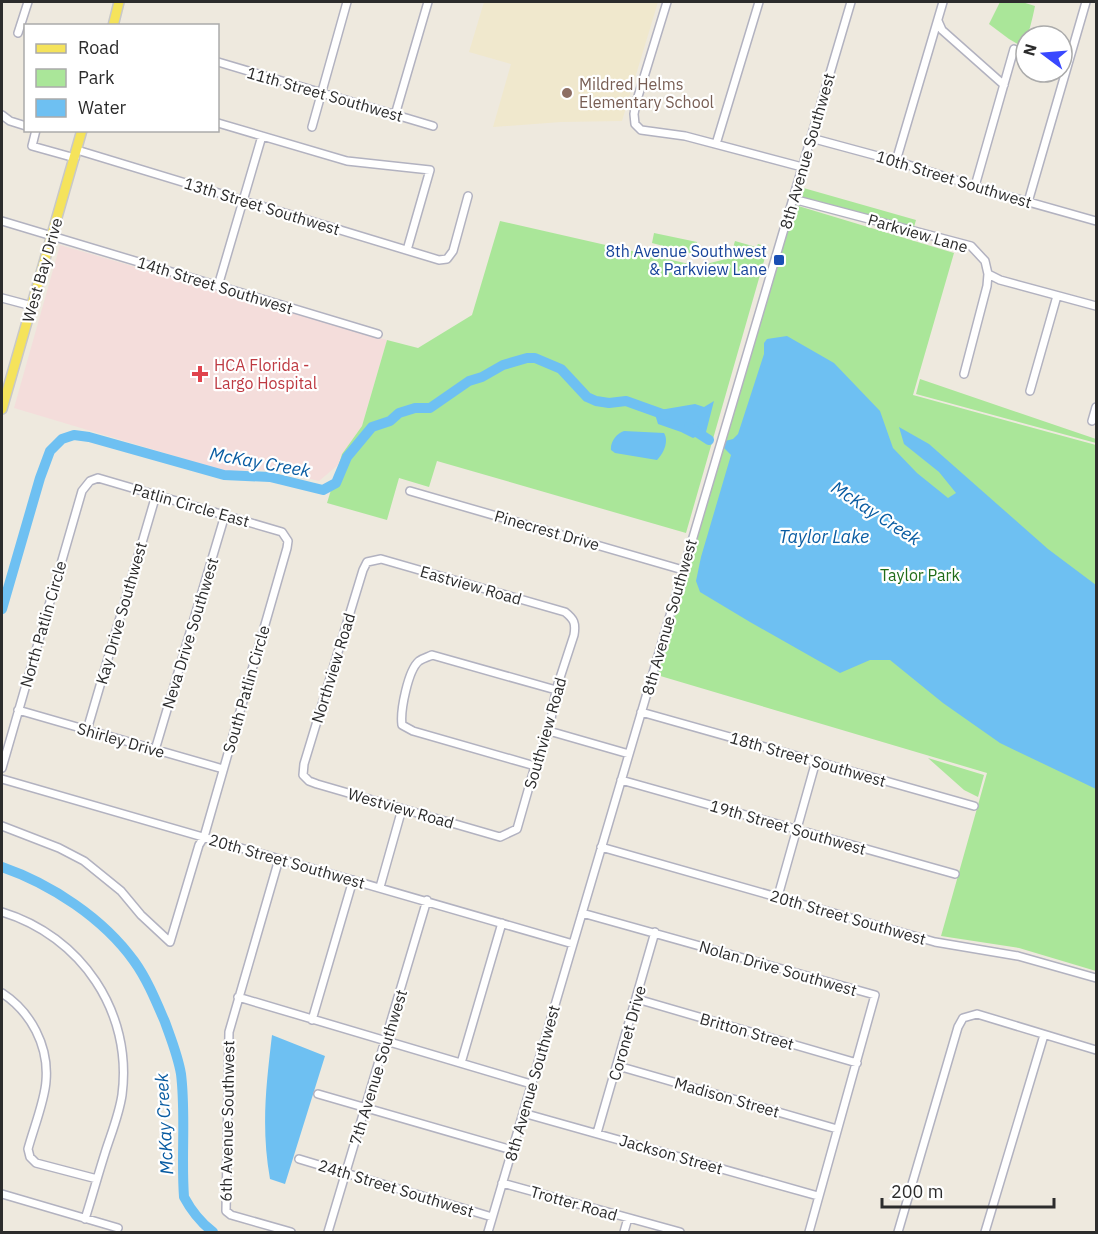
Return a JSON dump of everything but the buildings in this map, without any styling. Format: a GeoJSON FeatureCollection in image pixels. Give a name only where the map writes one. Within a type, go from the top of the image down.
{"type":"FeatureCollection","features":[{"type":"Feature","properties":{"kind":"main road"},"geometry":{"type":"LineString","coordinates":[[114,24],[119,2]]}},
{"type":"Feature","properties":{"kind":"main road","name":"West Bay Drive"},"geometry":{"type":"LineString","coordinates":[[2,409],[82,132]]}},
{"type":"Feature","properties":{"kind":"street"},"geometry":{"type":"LineString","coordinates":[[18,33],[28,2]]}},
{"type":"Feature","properties":{"kind":"street"},"geometry":{"type":"LineString","coordinates":[[312,127],[347,2]]}},
{"type":"Feature","properties":{"kind":"street"},"geometry":{"type":"LineString","coordinates":[[395,115],[428,2]]}},
{"type":"Feature","properties":{"kind":"street"},"geometry":{"type":"LineString","coordinates":[[667,2],[636,103],[635,124],[642,130],[685,136],[802,167]]}},
{"type":"Feature","properties":{"kind":"street"},"geometry":{"type":"LineString","coordinates":[[716,144],[759,2]]}},
{"type":"Feature","properties":{"kind":"street","name":"8th Avenue Southwest"},"geometry":{"type":"LineString","coordinates":[[488,1233],[851,2]]}},
{"type":"Feature","properties":{"kind":"street"},"geometry":{"type":"LineString","coordinates":[[896,161],[943,2]]}},
{"type":"Feature","properties":{"kind":"street"},"geometry":{"type":"LineString","coordinates":[[1028,202],[1086,2]]}},
{"type":"Feature","properties":{"kind":"street"},"geometry":{"type":"LineString","coordinates":[[938,21],[942,30],[1004,85]]}},
{"type":"Feature","properties":{"kind":"street"},"geometry":{"type":"LineString","coordinates":[[975,186],[1014,49]]}},
{"type":"Feature","properties":{"kind":"street","name":"11th Street Southwest"},"geometry":{"type":"LineString","coordinates":[[219,62],[433,126]]}},
{"type":"Feature","properties":{"kind":"street"},"geometry":{"type":"LineString","coordinates":[[2,116],[24,125]]}},
{"type":"Feature","properties":{"kind":"street"},"geometry":{"type":"LineString","coordinates":[[219,123],[347,161],[430,170],[407,250]]}},
{"type":"Feature","properties":{"kind":"street","name":"13th Street Southwest"},"geometry":{"type":"LineString","coordinates":[[36,132],[32,146],[76,154],[244,201],[439,260],[447,259],[453,251],[468,196]]}},
{"type":"Feature","properties":{"kind":"street"},"geometry":{"type":"LineString","coordinates":[[218,286],[262,136]]}},
{"type":"Feature","properties":{"kind":"street","name":"10th Street Southwest"},"geometry":{"type":"LineString","coordinates":[[811,138],[1096,220]]}},
{"type":"Feature","properties":{"kind":"street","name":"Parkview Lane"},"geometry":{"type":"LineString","coordinates":[[793,199],[971,246],[985,261],[988,274]]}},
{"type":"Feature","properties":{"kind":"street","name":"14th Street Southwest"},"geometry":{"type":"LineString","coordinates":[[2,221],[378,334]]}},
{"type":"Feature","properties":{"kind":"street"},"geometry":{"type":"LineString","coordinates":[[964,374],[987,286],[988,274],[1000,280],[1096,306]]}},
{"type":"Feature","properties":{"kind":"street"},"geometry":{"type":"LineString","coordinates":[[1030,391],[1057,296]]}},
{"type":"Feature","properties":{"kind":"street"},"geometry":{"type":"LineString","coordinates":[[2,298],[32,306]]}},
{"type":"Feature","properties":{"kind":"street"},"geometry":{"type":"LineString","coordinates":[[1092,422],[1096,407]]}},
{"type":"Feature","properties":{"kind":"street","name":"Patlin Circle East"},"geometry":{"type":"LineString","coordinates":[[90,481],[98,478],[282,532],[288,541]]}},
{"type":"Feature","properties":{"kind":"street","name":"North Patlin Circle"},"geometry":{"type":"LineString","coordinates":[[2,768],[82,491],[90,481]]}},
{"type":"Feature","properties":{"kind":"street","name":"Pinecrest Drive"},"geometry":{"type":"LineString","coordinates":[[410,491],[683,570]]}},
{"type":"Feature","properties":{"kind":"street","name":"Kay Drive Southwest"},"geometry":{"type":"LineString","coordinates":[[87,730],[156,495]]}},
{"type":"Feature","properties":{"kind":"street","name":"Neva Drive Southwest"},"geometry":{"type":"LineString","coordinates":[[155,750],[225,515]]}},
{"type":"Feature","properties":{"kind":"street","name":"South Patlin Circle"},"geometry":{"type":"LineString","coordinates":[[2,826],[59,848],[84,861],[121,891],[141,915],[170,942],[199,845],[204,837],[288,541]]}},
{"type":"Feature","properties":{"kind":"street","name":"Eastview Road"},"geometry":{"type":"LineString","coordinates":[[367,562],[381,559],[565,612],[574,619]]}},
{"type":"Feature","properties":{"kind":"street","name":"Northview Road"},"geometry":{"type":"LineString","coordinates":[[303,775],[310,742],[367,562]]}},
{"type":"Feature","properties":{"kind":"street","name":"Southview Road"},"geometry":{"type":"LineString","coordinates":[[500,837],[517,829],[535,766],[549,731],[556,690],[574,635],[576,625],[574,619]]}},
{"type":"Feature","properties":{"kind":"street"},"geometry":{"type":"LineString","coordinates":[[535,766],[413,731],[402,725],[401,716],[414,667],[421,659],[432,655],[556,690]]}},
{"type":"Feature","properties":{"kind":"street","name":"Shirley Drive"},"geometry":{"type":"LineString","coordinates":[[18,710],[223,769]]}},
{"type":"Feature","properties":{"kind":"street","name":"18th Street Southwest"},"geometry":{"type":"LineString","coordinates":[[641,712],[974,806]]}},
{"type":"Feature","properties":{"kind":"street"},"geometry":{"type":"LineString","coordinates":[[549,731],[629,754]]}},
{"type":"Feature","properties":{"kind":"street"},"geometry":{"type":"LineString","coordinates":[[778,896],[816,761]]}},
{"type":"Feature","properties":{"kind":"street","name":"Westview Road"},"geometry":{"type":"LineString","coordinates":[[303,775],[309,781],[317,784],[500,837]]}},
{"type":"Feature","properties":{"kind":"street","name":"20th Street Southwest"},"geometry":{"type":"LineString","coordinates":[[2,779],[573,944]]}},
{"type":"Feature","properties":{"kind":"street","name":"19th Street Southwest"},"geometry":{"type":"LineString","coordinates":[[621,780],[955,874]]}},
{"type":"Feature","properties":{"kind":"street"},"geometry":{"type":"LineString","coordinates":[[380,887],[402,809]]}},
{"type":"Feature","properties":{"kind":"street","name":"20th Street Southwest"},"geometry":{"type":"LineString","coordinates":[[601,847],[935,942],[1018,956],[1096,978]]}},
{"type":"Feature","properties":{"kind":"street","name":"6th Avenue Southwest"},"geometry":{"type":"LineString","coordinates":[[279,859],[229,1032],[226,1211],[231,1215],[291,1233]]}},
{"type":"Feature","properties":{"kind":"street"},"geometry":{"type":"LineString","coordinates":[[312,1020],[353,880]]}},
{"type":"Feature","properties":{"kind":"street","name":"7th Avenue Southwest"},"geometry":{"type":"LineString","coordinates":[[328,1233],[427,900]]}},
{"type":"Feature","properties":{"kind":"street"},"geometry":{"type":"LineString","coordinates":[[2,912],[20,918],[48,933],[80,960],[104,994],[120,1037],[123,1065],[122,1097],[85,1219]]}},
{"type":"Feature","properties":{"kind":"street","name":"Nolan Drive Southwest"},"geometry":{"type":"LineString","coordinates":[[582,913],[875,995],[808,1233]]}},
{"type":"Feature","properties":{"kind":"street"},"geometry":{"type":"LineString","coordinates":[[461,1063],[502,923]]}},
{"type":"Feature","properties":{"kind":"street","name":"Coronet Drive"},"geometry":{"type":"LineString","coordinates":[[597,1133],[655,932]]}},
{"type":"Feature","properties":{"kind":"street"},"geometry":{"type":"LineString","coordinates":[[2,993],[16,1003],[26,1015],[41,1040],[46,1082],[28,1149],[30,1157],[36,1162],[97,1179]]}},
{"type":"Feature","properties":{"kind":"street"},"geometry":{"type":"LineString","coordinates":[[238,997],[531,1084]]}},
{"type":"Feature","properties":{"kind":"street","name":"Britton Street"},"geometry":{"type":"LineString","coordinates":[[637,999],[857,1063]]}},
{"type":"Feature","properties":{"kind":"street"},"geometry":{"type":"LineString","coordinates":[[898,1233],[958,1027],[963,1018],[977,1014],[1096,1050]]}},
{"type":"Feature","properties":{"kind":"street"},"geometry":{"type":"LineString","coordinates":[[985,1233],[1044,1035]]}},
{"type":"Feature","properties":{"kind":"street","name":"Madison Street"},"geometry":{"type":"LineString","coordinates":[[618,1066],[837,1129]]}},
{"type":"Feature","properties":{"kind":"street"},"geometry":{"type":"LineString","coordinates":[[318,1094],[512,1150]]}},
{"type":"Feature","properties":{"kind":"street","name":"Jackson Street"},"geometry":{"type":"LineString","coordinates":[[523,1113],[818,1196]]}},
{"type":"Feature","properties":{"kind":"street","name":"24th Street Southwest"},"geometry":{"type":"LineString","coordinates":[[299,1159],[492,1217]]}},
{"type":"Feature","properties":{"kind":"street","name":"Trotter Road"},"geometry":{"type":"LineString","coordinates":[[502,1183],[680,1233]]}},
{"type":"Feature","properties":{"kind":"street"},"geometry":{"type":"LineString","coordinates":[[2,1194],[118,1228]]}},
{"type":"Feature","properties":{"kind":"street"},"geometry":{"type":"LineString","coordinates":[[624,1233],[628,1218]]}},
{"type":"Feature","properties":{"kind":"shaded area","name":"Mildred Helms Elementary School"},"geometry":{"type":"Polygon","coordinates":[[[484,2],[658,2],[622,121],[561,122],[493,127],[511,64],[469,52],[484,2]]]}},
{"type":"Feature","properties":{"kind":"shaded area","name":"HCA Florida - Largo Hospital"},"geometry":{"type":"Polygon","coordinates":[[[60,245],[387,340],[362,426],[342,454],[338,465],[319,481],[272,470],[225,471],[14,408],[60,245]]]}},
{"type":"Feature","properties":{"kind":"green space"},"geometry":{"type":"Polygon","coordinates":[[[1000,2],[1022,2],[1035,6],[1031,24],[1014,24],[1014,42],[989,24],[1000,2]]]}},
{"type":"Feature","properties":{"kind":"green space"},"geometry":{"type":"Polygon","coordinates":[[[800,187],[916,220],[914,227],[797,197],[800,187]]]}},
{"type":"Feature","properties":{"kind":"green space","name":"Taylor Park"},"geometry":{"type":"Polygon","coordinates":[[[795,205],[954,253],[913,395],[1096,445],[1096,971],[1019,948],[941,936],[987,773],[657,675],[795,205]]]}},
{"type":"Feature","properties":{"kind":"green space"},"geometry":{"type":"Polygon","coordinates":[[[500,221],[698,266],[730,258],[735,241],[756,247],[758,244],[768,247],[686,533],[437,461],[429,487],[399,478],[387,520],[327,503],[342,454],[362,426],[387,340],[418,348],[472,315],[500,221]]]}},
{"type":"Feature","properties":{"kind":"green space"},"geometry":{"type":"Polygon","coordinates":[[[654,233],[697,242],[694,254],[652,243],[654,233]]]}},
{"type":"Feature","properties":{"kind":"green space"},"geometry":{"type":"Polygon","coordinates":[[[920,379],[1096,439],[1096,443],[916,394],[920,379]]]}},
{"type":"Feature","properties":{"kind":"green space"},"geometry":{"type":"Polygon","coordinates":[[[928,758],[984,775],[978,797],[964,790],[928,758]]]}},
{"type":"Feature","properties":{"kind":"water","name":"Taylor Lake"},"geometry":{"type":"Polygon","coordinates":[[[787,336],[834,363],[880,411],[893,448],[917,473],[948,498],[956,493],[939,472],[904,444],[899,427],[929,444],[1048,549],[1096,585],[1096,789],[1000,743],[943,703],[890,660],[870,660],[840,673],[700,592],[696,581],[701,557],[731,455],[723,447],[725,441],[733,439],[738,434],[764,354],[764,343],[767,339],[787,336]]]}},
{"type":"Feature","properties":{"kind":"water"},"geometry":{"type":"Polygon","coordinates":[[[714,401],[706,432],[693,438],[658,424],[654,411],[695,404],[704,407],[714,401]]]}},
{"type":"Feature","properties":{"kind":"water"},"geometry":{"type":"Polygon","coordinates":[[[624,431],[664,433],[666,443],[662,454],[657,460],[615,453],[611,450],[613,441],[624,431]]]}},
{"type":"Feature","properties":{"kind":"water"},"geometry":{"type":"Polygon","coordinates":[[[272,1035],[325,1056],[285,1184],[270,1179],[267,1160],[266,1090],[272,1035]]]}},
{"type":"Feature","properties":{"kind":"waterway","name":"McKay Creek"},"geometry":{"type":"LineString","coordinates":[[2,609],[50,451],[62,439],[74,435],[89,437],[224,475],[270,477],[323,490],[336,483],[347,457],[372,427],[390,421],[399,413],[415,408],[430,408],[469,381],[482,377],[503,365],[527,358],[535,358],[561,369],[587,397],[596,401],[609,403],[626,401],[665,415]]}},
{"type":"Feature","properties":{"kind":"waterway","name":"McKay Creek"},"geometry":{"type":"LineString","coordinates":[[689,427],[709,440]]}},
{"type":"Feature","properties":{"kind":"waterway","name":"McKay Creek"},"geometry":{"type":"LineString","coordinates":[[2,867],[39,883],[92,917],[121,945],[143,975],[165,1022],[181,1074],[184,1197],[197,1216],[213,1232]]}},
{"type":"Feature","properties":{"kind":"place","name":"Mildred Helms Elementary School"},"geometry":{"type":"Point","coordinates":[567,93]}},
{"type":"Feature","properties":{"kind":"place","name":"8th Avenue Southwest & Parkview Lane"},"geometry":{"type":"Point","coordinates":[779,260]}},
{"type":"Feature","properties":{"kind":"place","name":"HCA Florida - Largo Hospital"},"geometry":{"type":"Point","coordinates":[200,374]}}]}
